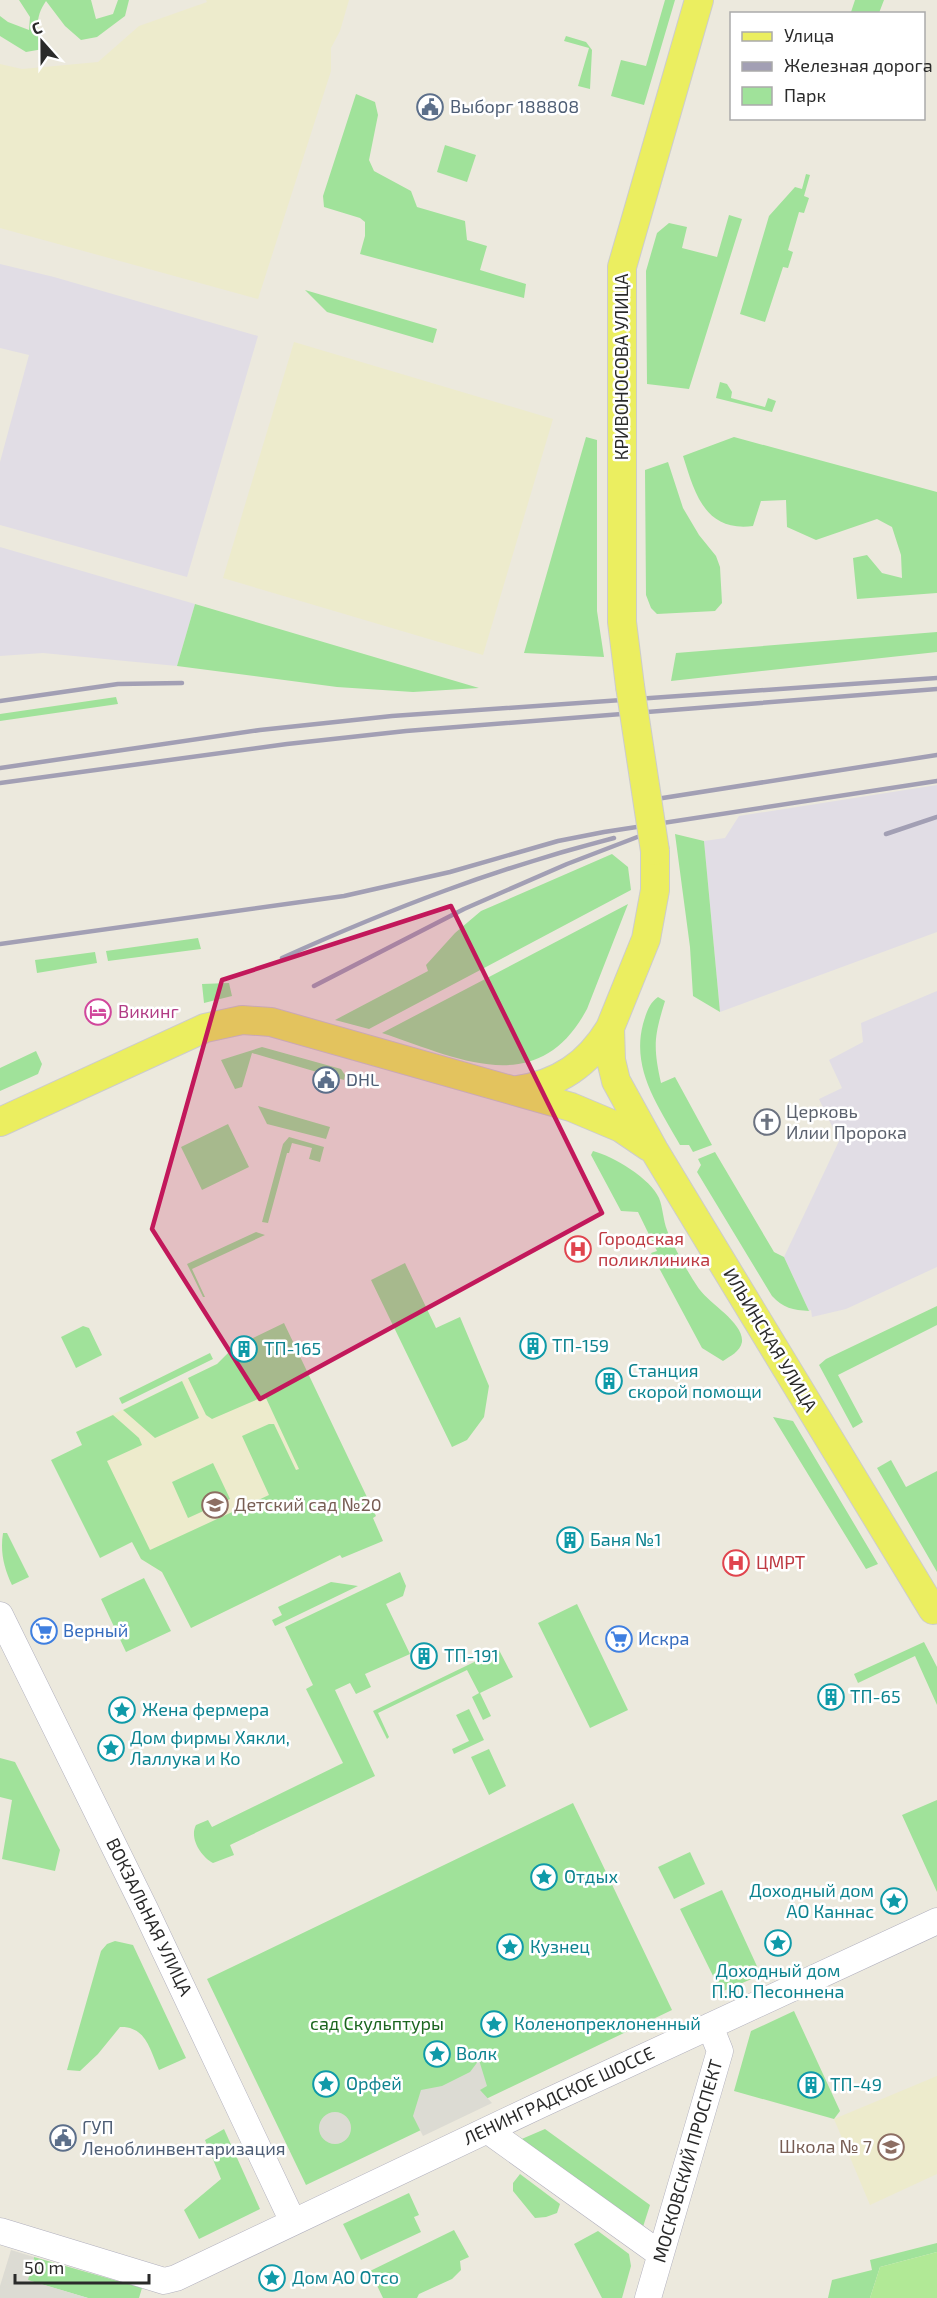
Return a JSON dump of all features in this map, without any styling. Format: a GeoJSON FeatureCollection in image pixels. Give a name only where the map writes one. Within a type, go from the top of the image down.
{"type":"FeatureCollection","features":[{"type":"Feature","properties":{"kind":"main road","name":"КРИВОНОСОВА УЛИЦА"},"geometry":{"type":"LineString","coordinates":[[655,851],[622,621],[622,267],[699,0]]}},
{"type":"Feature","properties":{"kind":"main road","name":"ИЛЬИНСКАЯ УЛИЦА"},"geometry":{"type":"LineString","coordinates":[[655,851],[656,890],[648,931],[610,1028],[611,1060],[616,1081],[654,1150],[936,1612]]}},
{"type":"Feature","properties":{"kind":"main road"},"geometry":{"type":"LineString","coordinates":[[0,1122],[205,1028],[242,1020],[271,1022],[515,1090],[596,1116],[621,1128],[654,1150]]}},
{"type":"Feature","properties":{"kind":"main road"},"geometry":{"type":"LineString","coordinates":[[515,1090],[537,1087],[573,1071],[600,1046],[610,1028]]}},
{"type":"Feature","properties":{"kind":"street","name":"ВОКЗАЛЬНАЯ УЛИЦА"},"geometry":{"type":"LineString","coordinates":[[0,1615],[145,1909],[293,2222]]}},
{"type":"Feature","properties":{"kind":"street","name":"ЛЕНИНГРАДСКОЕ ШОССЕ"},"geometry":{"type":"LineString","coordinates":[[0,2231],[164,2281],[183,2275],[710,2025],[937,1921]]}},
{"type":"Feature","properties":{"kind":"street","name":"МОСКОВСКИЙ ПРОСПЕКТ"},"geometry":{"type":"LineString","coordinates":[[648,2298],[720,2051],[710,2025]]}},
{"type":"Feature","properties":{"kind":"street"},"geometry":{"type":"LineString","coordinates":[[487,2130],[660,2254]]}},
{"type":"Feature","properties":{"kind":"highlighted area"},"geometry":{"type":"Polygon","coordinates":[[[451,906],[602,1213],[260,1399],[152,1229],[222,980],[451,906]]]}},
{"type":"Feature","properties":{"kind":"shaded area"},"geometry":{"type":"Polygon","coordinates":[[[206,0],[349,0],[340,31],[331,48],[331,71],[258,299],[0,228],[0,64],[22,69],[98,62],[139,26],[207,2],[206,0]]]}},
{"type":"Feature","properties":{"kind":"shaded area"},"geometry":{"type":"Polygon","coordinates":[[[0,264],[54,277],[258,336],[187,577],[0,525],[0,462],[29,355],[0,348],[0,264]]]}},
{"type":"Feature","properties":{"kind":"shaded area"},"geometry":{"type":"Polygon","coordinates":[[[294,342],[553,419],[483,655],[223,578],[294,342]]]}},
{"type":"Feature","properties":{"kind":"shaded area"},"geometry":{"type":"Polygon","coordinates":[[[0,547],[195,604],[177,666],[43,653],[0,656],[0,547]]]}},
{"type":"Feature","properties":{"kind":"shaded area"},"geometry":{"type":"Polygon","coordinates":[[[937,785],[937,932],[720,1012],[704,841],[725,838],[739,816],[937,785]]]}},
{"type":"Feature","properties":{"kind":"shaded area"},"geometry":{"type":"Polygon","coordinates":[[[937,991],[937,1267],[846,1309],[812,1317],[811,1310],[809,1311],[784,1257],[839,1141],[819,1099],[842,1088],[829,1060],[863,1042],[861,1023],[937,991]]]}},
{"type":"Feature","properties":{"kind":"shaded area","name":"Детский сад №20"},"geometry":{"type":"Polygon","coordinates":[[[246,1356],[341,1555],[191,1628],[162,1572],[141,1559],[76,1432],[217,1364],[219,1369],[246,1356]]]}},
{"type":"Feature","properties":{"kind":"shaded area"},"geometry":{"type":"Polygon","coordinates":[[[479,2060],[487,2086],[480,2090],[492,2103],[423,2136],[413,2116],[421,2090],[442,2086],[470,2072],[479,2060]]]}},
{"type":"Feature","properties":{"kind":"shaded area","name":"Школа № 7"},"geometry":{"type":"Polygon","coordinates":[[[937,2076],[937,2174],[870,2205],[834,2119],[937,2076]]]}},
{"type":"Feature","properties":{"kind":"shaded area"},"geometry":{"type":"Polygon","coordinates":[[[335,2112],[346,2117],[351,2128],[346,2139],[335,2144],[324,2139],[319,2128],[324,2117],[335,2112]]]}},
{"type":"Feature","properties":{"kind":"shaded area"},"geometry":{"type":"Polygon","coordinates":[[[11,2250],[34,2257],[28,2280],[88,2298],[0,2298],[0,2286],[11,2250]]]}},
{"type":"Feature","properties":{"kind":"green space"},"geometry":{"type":"Polygon","coordinates":[[[19,0],[91,0],[96,19],[113,14],[118,0],[129,0],[125,16],[97,37],[81,40],[65,26],[46,1],[38,18],[39,36],[43,49],[26,52],[0,36],[0,16],[8,22],[29,30],[30,17],[19,0]]]}},
{"type":"Feature","properties":{"kind":"green space"},"geometry":{"type":"Polygon","coordinates":[[[665,0],[675,0],[644,105],[611,96],[621,60],[646,66],[665,0]]]}},
{"type":"Feature","properties":{"kind":"green space"},"geometry":{"type":"Polygon","coordinates":[[[855,0],[884,0],[879,12],[851,12],[855,0]]]}},
{"type":"Feature","properties":{"kind":"green space"},"geometry":{"type":"Polygon","coordinates":[[[566,36],[586,42],[592,50],[590,89],[578,86],[589,48],[564,41],[566,36]]]}},
{"type":"Feature","properties":{"kind":"green space"},"geometry":{"type":"Polygon","coordinates":[[[356,94],[375,102],[378,115],[369,160],[374,171],[411,191],[417,207],[465,221],[467,240],[487,246],[480,270],[526,284],[524,298],[360,254],[365,236],[365,222],[360,218],[324,207],[323,196],[356,94]]]}},
{"type":"Feature","properties":{"kind":"green space"},"geometry":{"type":"Polygon","coordinates":[[[445,145],[476,155],[467,182],[437,172],[445,145]]]}},
{"type":"Feature","properties":{"kind":"green space"},"geometry":{"type":"Polygon","coordinates":[[[806,174],[810,175],[804,196],[809,198],[804,213],[799,212],[788,250],[793,252],[788,268],[783,267],[765,322],[740,314],[769,216],[795,187],[802,189],[806,174]]]}},
{"type":"Feature","properties":{"kind":"green space"},"geometry":{"type":"Polygon","coordinates":[[[729,215],[742,219],[689,389],[647,384],[646,271],[657,233],[669,223],[687,227],[682,248],[717,257],[729,215]]]}},
{"type":"Feature","properties":{"kind":"green space"},"geometry":{"type":"Polygon","coordinates":[[[305,290],[437,329],[433,343],[327,312],[305,290]]]}},
{"type":"Feature","properties":{"kind":"green space"},"geometry":{"type":"Polygon","coordinates":[[[720,382],[727,384],[732,392],[731,398],[765,407],[768,398],[776,401],[772,412],[716,398],[720,382]]]}},
{"type":"Feature","properties":{"kind":"green space"},"geometry":{"type":"Polygon","coordinates":[[[586,437],[597,440],[597,611],[604,657],[524,653],[586,437]]]}},
{"type":"Feature","properties":{"kind":"green space"},"geometry":{"type":"Polygon","coordinates":[[[734,437],[937,492],[937,593],[857,599],[853,558],[867,555],[882,573],[902,578],[901,555],[892,527],[877,519],[816,540],[787,527],[786,500],[761,501],[753,526],[737,526],[713,517],[704,508],[692,484],[683,456],[734,437]]]}},
{"type":"Feature","properties":{"kind":"green space"},"geometry":{"type":"Polygon","coordinates":[[[668,462],[683,508],[699,535],[716,556],[720,567],[722,603],[715,611],[657,614],[651,608],[646,595],[645,470],[668,462]]]}},
{"type":"Feature","properties":{"kind":"green space"},"geometry":{"type":"Polygon","coordinates":[[[195,604],[479,688],[413,692],[337,687],[177,666],[195,604]]]}},
{"type":"Feature","properties":{"kind":"green space"},"geometry":{"type":"Polygon","coordinates":[[[937,632],[937,652],[671,681],[676,653],[937,632]]]}},
{"type":"Feature","properties":{"kind":"green space"},"geometry":{"type":"Polygon","coordinates":[[[116,697],[118,704],[0,721],[0,714],[116,697]]]}},
{"type":"Feature","properties":{"kind":"green space"},"geometry":{"type":"Polygon","coordinates":[[[675,834],[704,841],[720,1012],[693,996],[690,947],[675,834]]]}},
{"type":"Feature","properties":{"kind":"green space"},"geometry":{"type":"Polygon","coordinates":[[[612,854],[628,867],[631,890],[369,1029],[335,1020],[428,971],[426,965],[455,933],[481,911],[612,854]]]}},
{"type":"Feature","properties":{"kind":"green space"},"geometry":{"type":"Polygon","coordinates":[[[628,904],[587,1009],[567,1037],[545,1055],[521,1064],[495,1065],[467,1061],[382,1033],[628,904]]]}},
{"type":"Feature","properties":{"kind":"green space"},"geometry":{"type":"Polygon","coordinates":[[[198,938],[201,949],[108,961],[106,951],[198,938]]]}},
{"type":"Feature","properties":{"kind":"green space"},"geometry":{"type":"Polygon","coordinates":[[[95,952],[97,963],[37,973],[35,960],[95,952]]]}},
{"type":"Feature","properties":{"kind":"green space"},"geometry":{"type":"Polygon","coordinates":[[[229,983],[232,996],[204,1003],[202,984],[229,983]]]}},
{"type":"Feature","properties":{"kind":"green space"},"geometry":{"type":"Polygon","coordinates":[[[658,997],[665,1001],[656,1042],[661,1083],[675,1077],[712,1145],[693,1152],[689,1145],[680,1145],[649,1088],[644,1072],[640,1041],[643,1024],[650,1006],[658,997]]]}},
{"type":"Feature","properties":{"kind":"green space"},"geometry":{"type":"Polygon","coordinates":[[[262,1047],[341,1069],[345,1075],[344,1080],[252,1053],[242,1087],[235,1089],[221,1060],[262,1047]]]}},
{"type":"Feature","properties":{"kind":"green space"},"geometry":{"type":"Polygon","coordinates":[[[36,1051],[42,1064],[38,1074],[0,1091],[0,1068],[36,1051]]]}},
{"type":"Feature","properties":{"kind":"green space"},"geometry":{"type":"Polygon","coordinates":[[[258,1106],[330,1127],[326,1139],[267,1124],[258,1106]]]}},
{"type":"Feature","properties":{"kind":"green space"},"geometry":{"type":"Polygon","coordinates":[[[228,1124],[249,1167],[202,1190],[181,1147],[228,1124]]]}},
{"type":"Feature","properties":{"kind":"green space"},"geometry":{"type":"Polygon","coordinates":[[[289,1137],[324,1147],[320,1162],[309,1159],[312,1148],[292,1143],[287,1153],[268,1223],[262,1222],[283,1144],[289,1137]]]}},
{"type":"Feature","properties":{"kind":"green space"},"geometry":{"type":"Polygon","coordinates":[[[593,1151],[630,1169],[655,1191],[669,1236],[692,1278],[700,1290],[732,1321],[741,1335],[742,1342],[739,1348],[723,1361],[702,1348],[651,1253],[657,1251],[638,1212],[621,1211],[591,1155],[593,1151]]]}},
{"type":"Feature","properties":{"kind":"green space"},"geometry":{"type":"Polygon","coordinates":[[[715,1152],[774,1252],[784,1257],[809,1311],[789,1308],[772,1296],[697,1172],[701,1165],[698,1159],[715,1152]]]}},
{"type":"Feature","properties":{"kind":"green space"},"geometry":{"type":"Polygon","coordinates":[[[256,1232],[265,1235],[192,1269],[205,1297],[203,1297],[187,1264],[256,1232]]]}},
{"type":"Feature","properties":{"kind":"green space"},"geometry":{"type":"Polygon","coordinates":[[[405,1263],[436,1328],[460,1317],[489,1386],[484,1417],[467,1440],[452,1447],[371,1280],[405,1263]]]}},
{"type":"Feature","properties":{"kind":"green space"},"geometry":{"type":"Polygon","coordinates":[[[937,1306],[937,1325],[838,1375],[863,1422],[853,1428],[819,1365],[826,1359],[937,1306]]]}},
{"type":"Feature","properties":{"kind":"green space"},"geometry":{"type":"Polygon","coordinates":[[[284,1323],[376,1516],[373,1518],[383,1541],[342,1558],[340,1555],[191,1628],[162,1572],[141,1559],[132,1542],[100,1558],[51,1460],[82,1445],[76,1432],[113,1415],[139,1438],[142,1445],[107,1461],[150,1550],[269,1495],[242,1436],[274,1424],[296,1470],[299,1469],[265,1396],[212,1419],[206,1415],[188,1378],[217,1364],[232,1349],[238,1360],[256,1351],[251,1339],[284,1323]]]}},
{"type":"Feature","properties":{"kind":"green space"},"geometry":{"type":"Polygon","coordinates":[[[83,1326],[89,1328],[102,1355],[76,1368],[61,1337],[83,1326]]]}},
{"type":"Feature","properties":{"kind":"green space"},"geometry":{"type":"Polygon","coordinates":[[[210,1353],[213,1359],[122,1404],[119,1398],[210,1353]]]}},
{"type":"Feature","properties":{"kind":"green space"},"geometry":{"type":"Polygon","coordinates":[[[182,1381],[199,1418],[155,1438],[123,1410],[182,1381]]]}},
{"type":"Feature","properties":{"kind":"green space"},"geometry":{"type":"Polygon","coordinates":[[[773,1417],[793,1421],[878,1564],[866,1569],[773,1417]]]}},
{"type":"Feature","properties":{"kind":"green space"},"geometry":{"type":"Polygon","coordinates":[[[891,1460],[906,1487],[937,1471],[937,1572],[877,1468],[891,1460]]]}},
{"type":"Feature","properties":{"kind":"green space"},"geometry":{"type":"Polygon","coordinates":[[[213,1463],[230,1499],[188,1518],[172,1482],[213,1463]]]}},
{"type":"Feature","properties":{"kind":"green space"},"geometry":{"type":"Polygon","coordinates":[[[3,1533],[7,1533],[29,1577],[12,1585],[3,1560],[3,1533]]]}},
{"type":"Feature","properties":{"kind":"green space"},"geometry":{"type":"Polygon","coordinates":[[[400,1572],[406,1586],[403,1596],[386,1604],[410,1654],[365,1674],[371,1687],[356,1694],[350,1683],[335,1690],[375,1776],[230,1845],[234,1855],[213,1863],[197,1847],[194,1836],[196,1825],[208,1820],[212,1827],[343,1763],[306,1689],[313,1685],[285,1627],[400,1572]]]}},
{"type":"Feature","properties":{"kind":"green space"},"geometry":{"type":"Polygon","coordinates":[[[144,1578],[171,1631],[126,1652],[101,1599],[144,1578]]]}},
{"type":"Feature","properties":{"kind":"green space"},"geometry":{"type":"Polygon","coordinates":[[[331,1582],[358,1586],[275,1626],[272,1620],[282,1615],[278,1607],[331,1582]]]}},
{"type":"Feature","properties":{"kind":"green space"},"geometry":{"type":"Polygon","coordinates":[[[577,1604],[628,1710],[590,1728],[538,1623],[577,1604]]]}},
{"type":"Feature","properties":{"kind":"green space"},"geometry":{"type":"Polygon","coordinates":[[[924,1642],[937,1667],[937,1705],[915,1656],[858,1683],[854,1674],[924,1642]]]}},
{"type":"Feature","properties":{"kind":"green space"},"geometry":{"type":"Polygon","coordinates":[[[499,1650],[513,1677],[480,1693],[491,1716],[483,1720],[472,1697],[479,1693],[467,1670],[378,1713],[389,1737],[387,1739],[373,1711],[499,1650]]]}},
{"type":"Feature","properties":{"kind":"green space"},"geometry":{"type":"Polygon","coordinates":[[[469,1709],[484,1740],[454,1754],[452,1749],[469,1741],[456,1715],[469,1709]]]}},
{"type":"Feature","properties":{"kind":"green space"},"geometry":{"type":"Polygon","coordinates":[[[489,1749],[506,1786],[489,1795],[471,1757],[489,1749]]]}},
{"type":"Feature","properties":{"kind":"green space"},"geometry":{"type":"Polygon","coordinates":[[[0,1758],[15,1762],[60,1850],[55,1871],[2,1859],[12,1800],[0,1797],[0,1758]]]}},
{"type":"Feature","properties":{"kind":"green space"},"geometry":{"type":"Polygon","coordinates":[[[937,1800],[937,1892],[902,1815],[937,1800]]]}},
{"type":"Feature","properties":{"kind":"green space","name":"сад Скульптуры"},"geometry":{"type":"Polygon","coordinates":[[[573,1803],[672,2010],[306,2185],[207,1979],[573,1803]]]}},
{"type":"Feature","properties":{"kind":"green space"},"geometry":{"type":"Polygon","coordinates":[[[690,1852],[705,1884],[674,1899],[658,1867],[690,1852]]]}},
{"type":"Feature","properties":{"kind":"green space"},"geometry":{"type":"Polygon","coordinates":[[[722,1890],[761,1975],[721,1992],[680,1909],[722,1890]]]}},
{"type":"Feature","properties":{"kind":"green space"},"geometry":{"type":"Polygon","coordinates":[[[115,1941],[133,1945],[186,2058],[159,2070],[150,2047],[141,2035],[136,2030],[120,2027],[98,2054],[80,2071],[67,2070],[101,1951],[107,1944],[115,1941]]]}},
{"type":"Feature","properties":{"kind":"green space"},"geometry":{"type":"Polygon","coordinates":[[[794,2011],[840,2111],[834,2119],[734,2091],[751,2031],[794,2011]]]}},
{"type":"Feature","properties":{"kind":"green space"},"geometry":{"type":"Polygon","coordinates":[[[224,2129],[260,2209],[199,2239],[184,2210],[221,2179],[205,2140],[224,2129]]]}},
{"type":"Feature","properties":{"kind":"green space"},"geometry":{"type":"Polygon","coordinates":[[[545,2129],[650,2205],[642,2230],[517,2141],[545,2129]]]}},
{"type":"Feature","properties":{"kind":"green space"},"geometry":{"type":"Polygon","coordinates":[[[520,2174],[560,2204],[557,2213],[535,2218],[513,2191],[513,2183],[520,2174]]]}},
{"type":"Feature","properties":{"kind":"green space"},"geometry":{"type":"Polygon","coordinates":[[[409,2193],[419,2215],[414,2217],[421,2232],[361,2260],[343,2224],[409,2193]]]}},
{"type":"Feature","properties":{"kind":"green space"},"geometry":{"type":"Polygon","coordinates":[[[454,2230],[469,2257],[460,2261],[461,2270],[452,2279],[419,2294],[417,2298],[383,2298],[370,2271],[454,2230]]]}},
{"type":"Feature","properties":{"kind":"green space"},"geometry":{"type":"Polygon","coordinates":[[[598,2231],[629,2254],[631,2266],[622,2298],[602,2298],[574,2244],[598,2231]]]}},
{"type":"Feature","properties":{"kind":"green space"},"geometry":{"type":"Polygon","coordinates":[[[937,2243],[937,2252],[880,2267],[870,2298],[828,2298],[832,2280],[872,2270],[870,2260],[937,2243]]]}},
{"type":"Feature","properties":{"kind":"green space"},"geometry":{"type":"Polygon","coordinates":[[[937,2252],[937,2298],[870,2298],[880,2267],[937,2252]]]}},
{"type":"Feature","properties":{"kind":"green space"},"geometry":{"type":"Polygon","coordinates":[[[34,2257],[142,2288],[139,2298],[88,2298],[27,2280],[34,2257]]]}},
{"type":"Feature","properties":{"kind":"railway"},"geometry":{"type":"LineString","coordinates":[[0,768],[260,730],[392,716],[937,678]]}},
{"type":"Feature","properties":{"kind":"railway"},"geometry":{"type":"LineString","coordinates":[[0,701],[118,684],[182,683]]}},
{"type":"Feature","properties":{"kind":"railway"},"geometry":{"type":"LineString","coordinates":[[0,783],[287,744],[406,731],[937,689]]}},
{"type":"Feature","properties":{"kind":"railway"},"geometry":{"type":"LineString","coordinates":[[650,800],[937,755]]}},
{"type":"Feature","properties":{"kind":"railway"},"geometry":{"type":"LineString","coordinates":[[0,944],[344,896],[450,872],[558,841],[604,832],[937,781]]}},
{"type":"Feature","properties":{"kind":"railway"},"geometry":{"type":"LineString","coordinates":[[886,834],[937,817]]}},
{"type":"Feature","properties":{"kind":"railway"},"geometry":{"type":"LineString","coordinates":[[314,986],[464,909],[567,864],[653,831]]}},
{"type":"Feature","properties":{"kind":"railway"},"geometry":{"type":"LineString","coordinates":[[282,958],[445,890],[528,862],[614,838]]}},
{"type":"Feature","properties":{"kind":"place","name":"Выборг 188808"},"geometry":{"type":"Point","coordinates":[430,107]}},
{"type":"Feature","properties":{"kind":"place","name":"Викинг"},"geometry":{"type":"Point","coordinates":[98,1012]}},
{"type":"Feature","properties":{"kind":"place","name":"DHL"},"geometry":{"type":"Point","coordinates":[326,1080]}},
{"type":"Feature","properties":{"kind":"place","name":"Церковь Илии Пророка"},"geometry":{"type":"Point","coordinates":[767,1122]}},
{"type":"Feature","properties":{"kind":"place","name":"Городская поликлиника"},"geometry":{"type":"Point","coordinates":[578,1249]}},
{"type":"Feature","properties":{"kind":"place","name":"ТП-159"},"geometry":{"type":"Point","coordinates":[533,1346]}},
{"type":"Feature","properties":{"kind":"place","name":"ТП-165"},"geometry":{"type":"Point","coordinates":[244,1349]}},
{"type":"Feature","properties":{"kind":"place","name":"Станция скорой помощи"},"geometry":{"type":"Point","coordinates":[609,1381]}},
{"type":"Feature","properties":{"kind":"place","name":"Детский сад №20"},"geometry":{"type":"Point","coordinates":[215,1505]}},
{"type":"Feature","properties":{"kind":"place","name":"Баня №1"},"geometry":{"type":"Point","coordinates":[570,1540]}},
{"type":"Feature","properties":{"kind":"place","name":"ЦМРТ"},"geometry":{"type":"Point","coordinates":[736,1563]}},
{"type":"Feature","properties":{"kind":"place","name":"Верный"},"geometry":{"type":"Point","coordinates":[44,1631]}},
{"type":"Feature","properties":{"kind":"place","name":"Искра"},"geometry":{"type":"Point","coordinates":[619,1639]}},
{"type":"Feature","properties":{"kind":"place","name":"ТП-191"},"geometry":{"type":"Point","coordinates":[424,1656]}},
{"type":"Feature","properties":{"kind":"place","name":"ТП-65"},"geometry":{"type":"Point","coordinates":[831,1697]}},
{"type":"Feature","properties":{"kind":"place","name":"Жена фермера"},"geometry":{"type":"Point","coordinates":[122,1710]}},
{"type":"Feature","properties":{"kind":"place","name":"Дом фирмы Хякли, Лаллука и Ко"},"geometry":{"type":"Point","coordinates":[111,1748]}},
{"type":"Feature","properties":{"kind":"place","name":"Отдых"},"geometry":{"type":"Point","coordinates":[544,1877]}},
{"type":"Feature","properties":{"kind":"place","name":"Доходный дом АО Каннас"},"geometry":{"type":"Point","coordinates":[894,1901]}},
{"type":"Feature","properties":{"kind":"place","name":"Доходный дом П.Ю. Песоннена"},"geometry":{"type":"Point","coordinates":[778,1943]}},
{"type":"Feature","properties":{"kind":"place","name":"Кузнец"},"geometry":{"type":"Point","coordinates":[510,1947]}},
{"type":"Feature","properties":{"kind":"place","name":"Коленопреклоненный"},"geometry":{"type":"Point","coordinates":[494,2024]}},
{"type":"Feature","properties":{"kind":"place","name":"Волк"},"geometry":{"type":"Point","coordinates":[437,2054]}},
{"type":"Feature","properties":{"kind":"place","name":"Орфей"},"geometry":{"type":"Point","coordinates":[326,2084]}},
{"type":"Feature","properties":{"kind":"place","name":"ТП-49"},"geometry":{"type":"Point","coordinates":[811,2085]}},
{"type":"Feature","properties":{"kind":"place","name":"ГУП Леноблинвентаризация"},"geometry":{"type":"Point","coordinates":[63,2138]}},
{"type":"Feature","properties":{"kind":"place","name":"Школа № 7"},"geometry":{"type":"Point","coordinates":[891,2147]}},
{"type":"Feature","properties":{"kind":"place","name":"Дом АО Отсо"},"geometry":{"type":"Point","coordinates":[272,2278]}}]}
